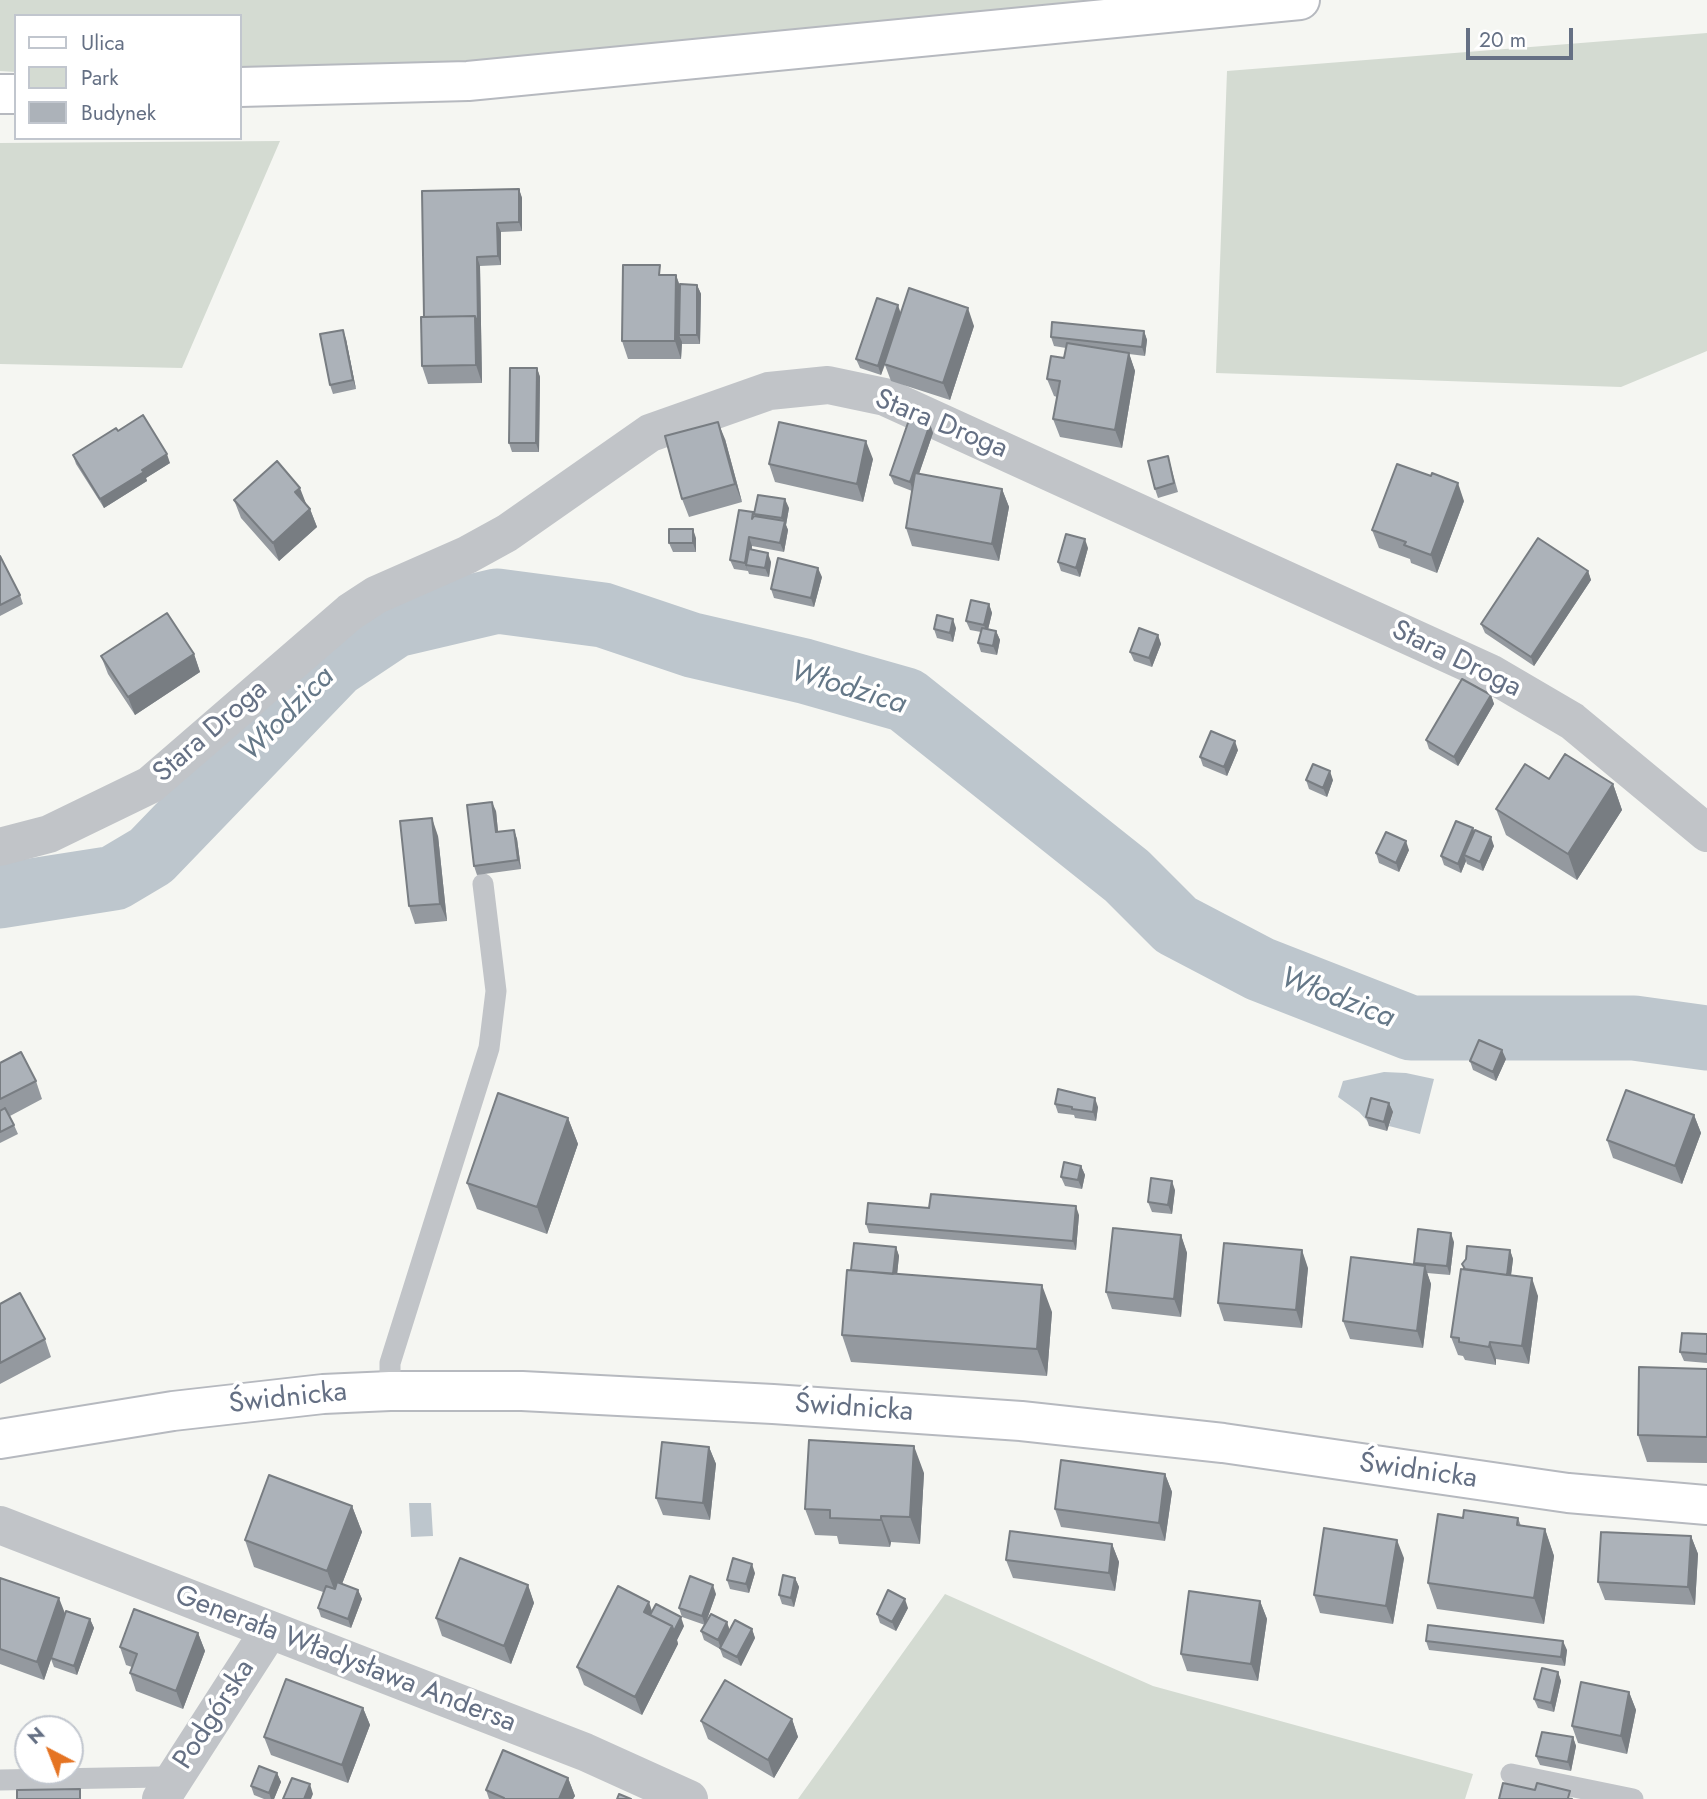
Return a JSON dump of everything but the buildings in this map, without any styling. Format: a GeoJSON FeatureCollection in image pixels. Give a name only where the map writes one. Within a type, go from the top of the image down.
{"type":"FeatureCollection","features":[{"type":"Feature","properties":{"kind":"street"},"geometry":{"type":"LineString","coordinates":[[242,87],[468,81],[1300,0]]}},
{"type":"Feature","properties":{"kind":"street","name":"Stara Droga"},"geometry":{"type":"LineString","coordinates":[[0,847],[49,834],[150,785],[350,612],[376,595],[467,555],[507,533],[650,433],[769,391],[828,385],[885,397],[1490,673],[1572,721],[1707,832]]}},
{"type":"Feature","properties":{"kind":"street","name":"Świdnicka"},"geometry":{"type":"LineString","coordinates":[[0,1440],[173,1411],[323,1394],[522,1391],[759,1403],[1021,1421],[1223,1443],[1569,1493],[1707,1505]]}},
{"type":"Feature","properties":{"kind":"street","name":"Generała Władysława Andersa"},"geometry":{"type":"LineString","coordinates":[[0,1525],[585,1752],[690,1799]]}},
{"type":"Feature","properties":{"kind":"street","name":"Podgórska"},"geometry":{"type":"LineString","coordinates":[[166,1791],[267,1630]]}},
{"type":"Feature","properties":{"kind":"lane"},"geometry":{"type":"LineString","coordinates":[[390,1391],[390,1363],[489,1048],[496,991],[483,884]]}},
{"type":"Feature","properties":{"kind":"lane"},"geometry":{"type":"LineString","coordinates":[[1511,1774],[1633,1799]]}},
{"type":"Feature","properties":{"kind":"lane"},"geometry":{"type":"LineString","coordinates":[[0,1780],[160,1777],[166,1791]]}},
{"type":"Feature","properties":{"kind":"green space"},"geometry":{"type":"Polygon","coordinates":[[[0,0],[1180,0],[878,41],[242,76],[242,14],[14,14],[14,72],[0,71],[0,0]]]}},
{"type":"Feature","properties":{"kind":"green space"},"geometry":{"type":"Polygon","coordinates":[[[1707,33],[1707,351],[1621,387],[1216,373],[1227,71],[1707,33]]]}},
{"type":"Feature","properties":{"kind":"green space"},"geometry":{"type":"Polygon","coordinates":[[[280,141],[182,368],[0,364],[0,143],[280,141]]]}},
{"type":"Feature","properties":{"kind":"green space"},"geometry":{"type":"Polygon","coordinates":[[[945,1594],[1153,1686],[1473,1774],[1465,1799],[798,1799],[945,1594]]]}},
{"type":"Feature","properties":{"kind":"shaded area"},"geometry":{"type":"Polygon","coordinates":[[[1384,1072],[1434,1079],[1420,1134],[1389,1126],[1393,1112],[1375,1107],[1369,1123],[1338,1097],[1343,1081],[1384,1072]]]}},
{"type":"Feature","properties":{"kind":"shaded area"},"geometry":{"type":"Polygon","coordinates":[[[409,1503],[431,1503],[433,1536],[411,1537],[409,1503]]]}},
{"type":"Feature","properties":{"kind":"waterway","name":"Włodzica"},"geometry":{"type":"LineString","coordinates":[[0,896],[114,878],[151,856],[335,665],[395,625],[497,601],[603,615],[692,645],[804,671],[906,700],[1127,876],[1176,925],[1260,969],[1411,1028],[1634,1028],[1707,1038]]}}]}
